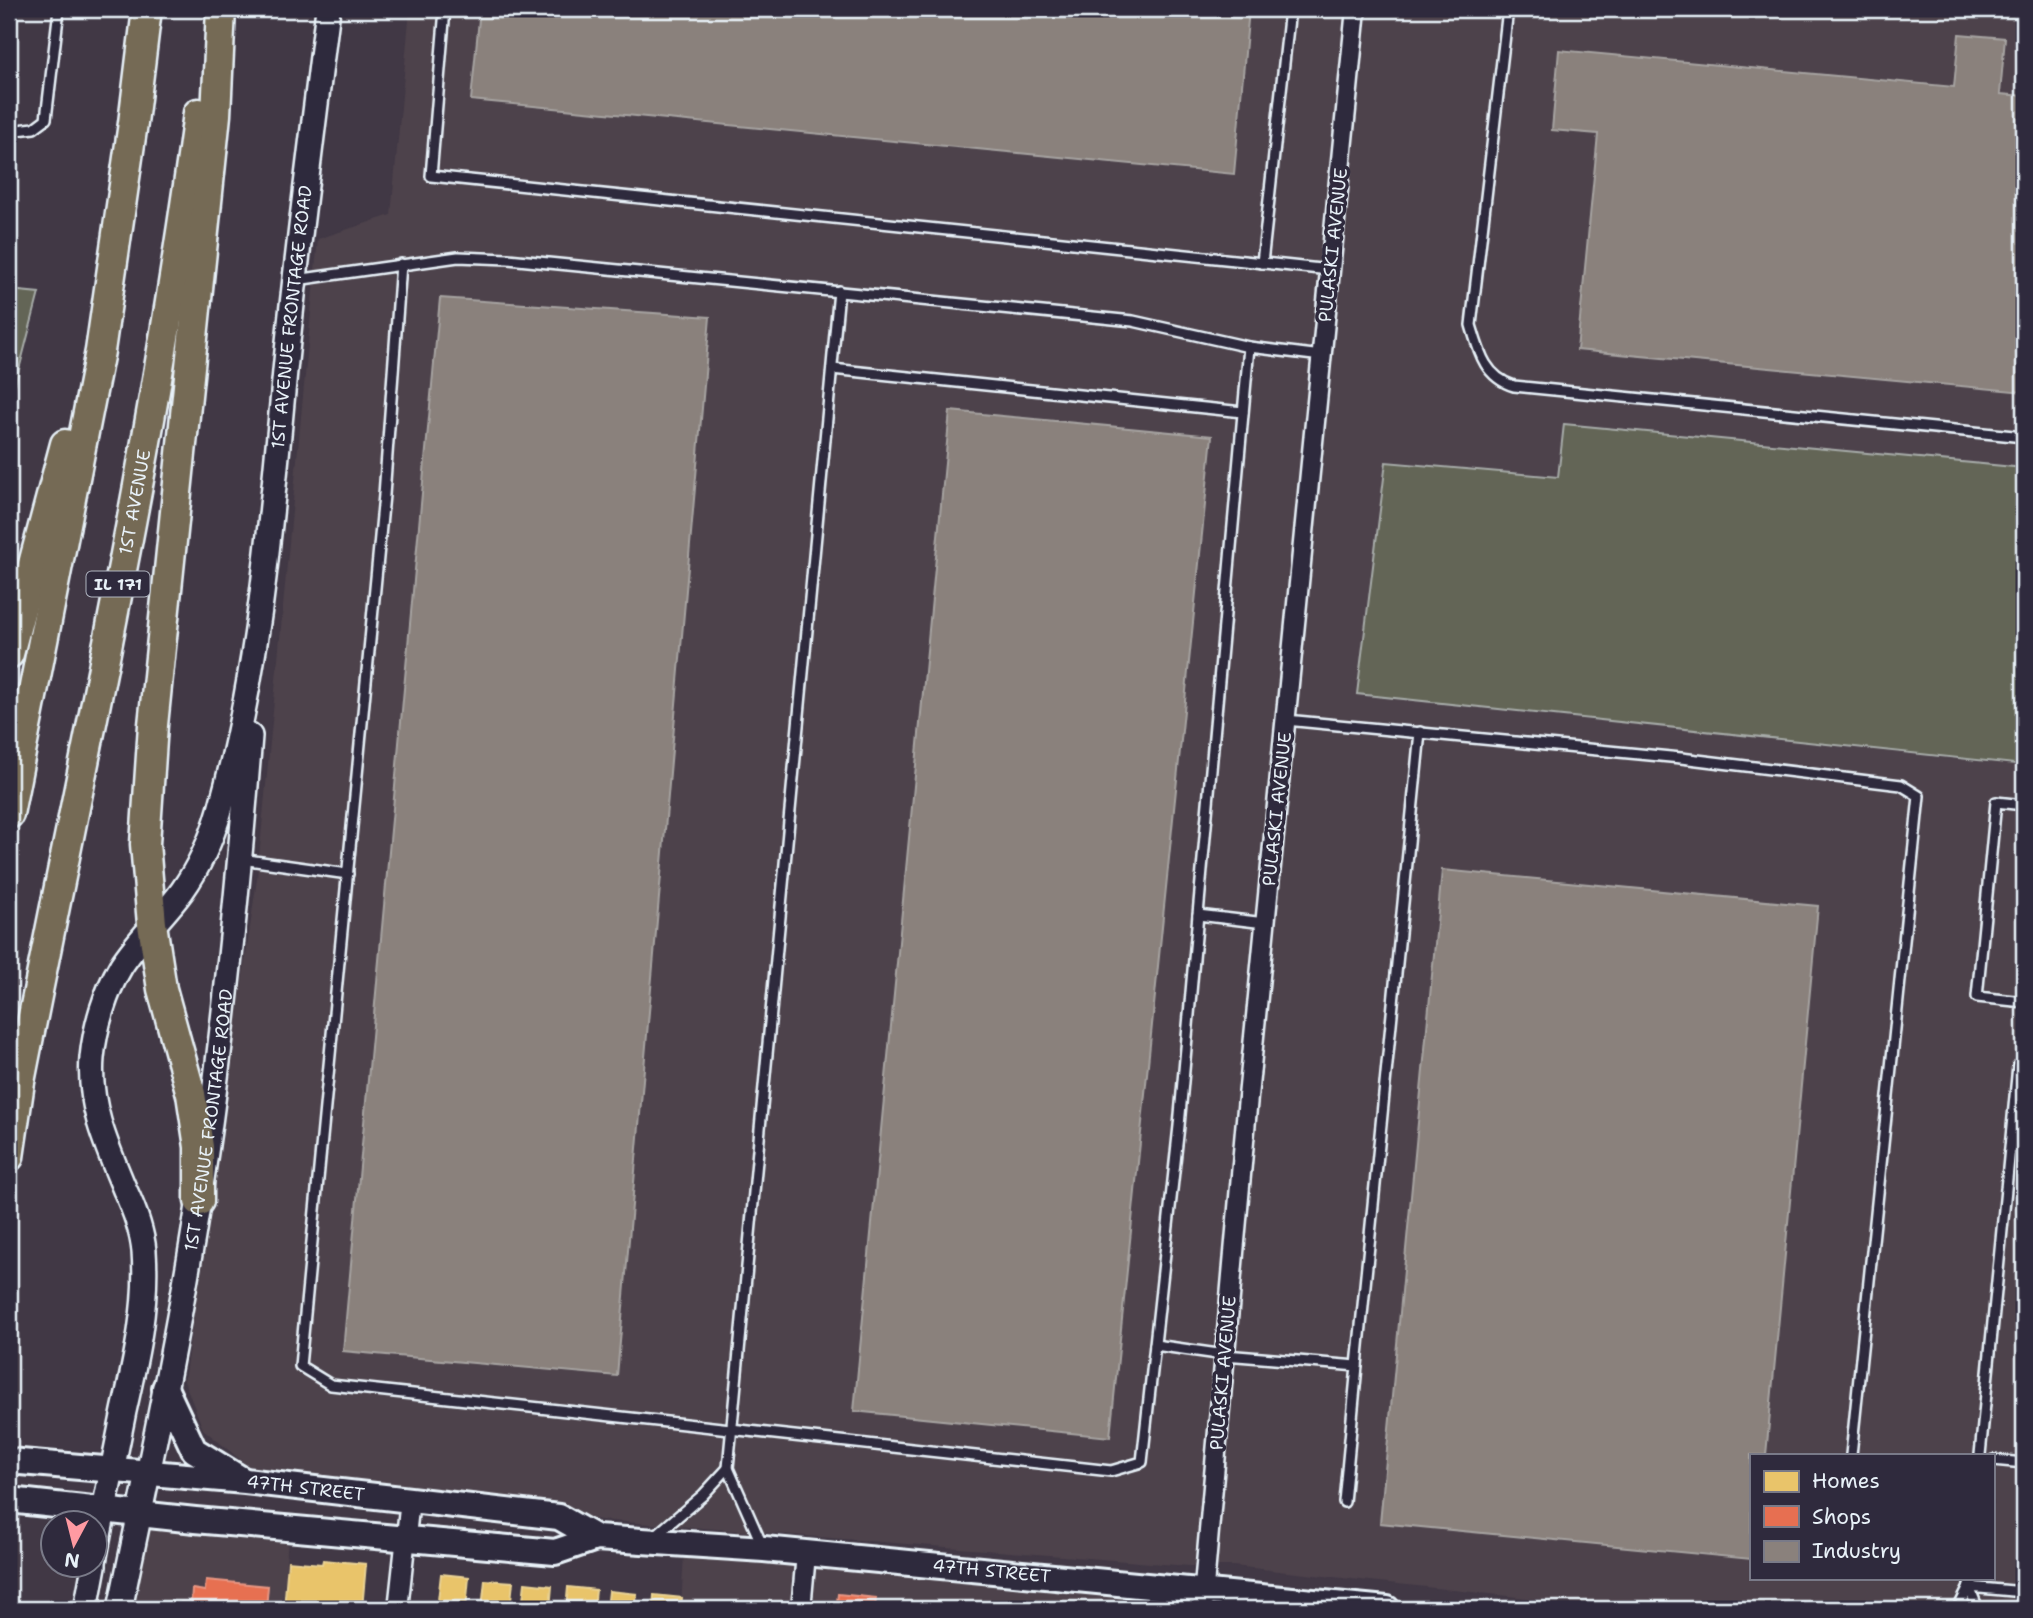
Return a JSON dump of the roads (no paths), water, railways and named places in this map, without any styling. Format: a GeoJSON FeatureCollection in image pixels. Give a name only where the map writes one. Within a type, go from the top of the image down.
{"type":"FeatureCollection","features":[{"type":"Feature","properties":{"kind":"main road"},"geometry":{"type":"LineString","coordinates":[[9,814],[100,351],[147,9]]}},
{"type":"Feature","properties":{"kind":"main road","name":"1ST AVENUE"},"geometry":{"type":"LineString","coordinates":[[9,1157],[20,1082],[162,352],[182,235],[210,9]]}},
{"type":"Feature","properties":{"kind":"main road"},"geometry":{"type":"LineString","coordinates":[[199,1201],[199,1147],[191,1094],[162,989],[152,924],[145,844],[148,785],[216,115],[221,9]]}},
{"type":"Feature","properties":{"kind":"main road"},"geometry":{"type":"LineString","coordinates":[[9,654],[95,334],[116,245]]}},
{"type":"Feature","properties":{"kind":"main road"},"geometry":{"type":"LineString","coordinates":[[165,1388],[194,1450],[245,1481]]}},
{"type":"Feature","properties":{"kind":"main road","name":"47TH STREET"},"geometry":{"type":"LineString","coordinates":[[9,1461],[245,1481],[559,1517],[596,1538]]}},
{"type":"Feature","properties":{"kind":"main road","name":"47TH STREET"},"geometry":{"type":"LineString","coordinates":[[9,1500],[555,1552],[596,1538],[764,1549],[1203,1600],[1387,1609]]}},
{"type":"Feature","properties":{"kind":"street","name":"1ST AVENUE FRONTAGE ROAD"},"geometry":{"type":"LineString","coordinates":[[104,1509],[141,1329],[145,1288],[144,1257],[134,1210],[99,1124],[92,1093],[92,1060],[97,1026],[118,970],[152,924],[182,890],[203,855],[219,814],[240,731],[258,624],[271,522],[294,280],[328,9]]}},
{"type":"Feature","properties":{"kind":"street","name":"PULASKI AVENUE"},"geometry":{"type":"LineString","coordinates":[[1203,1600],[1265,923],[1356,9]]}},
{"type":"Feature","properties":{"kind":"street","name":"1ST AVENUE FRONTAGE ROAD"},"geometry":{"type":"LineString","coordinates":[[120,1609],[165,1388],[211,1120],[241,859],[258,624]]}},
{"type":"Feature","properties":{"kind":"street"},"geometry":{"type":"LineString","coordinates":[[398,1609],[410,1500]]}},
{"type":"Feature","properties":{"kind":"street"},"geometry":{"type":"LineString","coordinates":[[801,1609],[806,1554]]}},
{"type":"Feature","properties":{"kind":"street","name":"1ST AVENUE FRONTAGE ROAD"},"geometry":{"type":"LineString","coordinates":[[86,1609],[91,1580]]}},
{"type":"Feature","properties":{"kind":"lane"},"geometry":{"type":"LineString","coordinates":[[9,131],[34,128],[47,119],[59,9]]}},
{"type":"Feature","properties":{"kind":"lane"},"geometry":{"type":"LineString","coordinates":[[445,9],[431,177],[1331,270]]}},
{"type":"Feature","properties":{"kind":"lane"},"geometry":{"type":"LineString","coordinates":[[1262,262],[1290,9]]}},
{"type":"Feature","properties":{"kind":"lane"},"geometry":{"type":"LineString","coordinates":[[1510,10],[1471,325],[1482,359],[1499,382],[1514,386],[2024,437]]}},
{"type":"Feature","properties":{"kind":"lane"},"geometry":{"type":"LineString","coordinates":[[294,280],[458,257],[508,259],[1133,321],[1249,346],[1322,356]]}},
{"type":"Feature","properties":{"kind":"lane"},"geometry":{"type":"LineString","coordinates":[[401,264],[384,495],[300,1366],[331,1385],[1111,1471],[1142,1462],[1179,1126],[1249,346]]}},
{"type":"Feature","properties":{"kind":"lane"},"geometry":{"type":"LineString","coordinates":[[764,1549],[728,1468],[839,291]]}},
{"type":"Feature","properties":{"kind":"lane"},"geometry":{"type":"LineString","coordinates":[[832,369],[1243,412]]}},
{"type":"Feature","properties":{"kind":"lane"},"geometry":{"type":"LineString","coordinates":[[1286,720],[1681,758],[1900,785],[1919,796],[1851,1454]]}},
{"type":"Feature","properties":{"kind":"lane"},"geometry":{"type":"LineString","coordinates":[[1344,1502],[1420,732]]}},
{"type":"Feature","properties":{"kind":"lane"},"geometry":{"type":"LineString","coordinates":[[2024,805],[1996,802],[1978,997],[2024,1002]]}},
{"type":"Feature","properties":{"kind":"lane"},"geometry":{"type":"LineString","coordinates":[[241,859],[348,874]]}},
{"type":"Feature","properties":{"kind":"lane"},"geometry":{"type":"LineString","coordinates":[[1198,915],[1265,923]]}},
{"type":"Feature","properties":{"kind":"lane"},"geometry":{"type":"LineString","coordinates":[[1980,1454],[2018,1066],[2024,1066]]}},
{"type":"Feature","properties":{"kind":"lane"},"geometry":{"type":"LineString","coordinates":[[1155,1345],[1225,1355],[1357,1366]]}},
{"type":"Feature","properties":{"kind":"lane"},"geometry":{"type":"LineString","coordinates":[[1994,1460],[2024,1463]]}},
{"type":"Feature","properties":{"kind":"lane"},"geometry":{"type":"LineString","coordinates":[[649,1542],[703,1495],[728,1468]]}},
{"type":"Feature","properties":{"kind":"lane"},"geometry":{"type":"LineString","coordinates":[[1970,1583],[2024,1592]]}},
{"type":"Feature","properties":{"kind":"lane"},"geometry":{"type":"LineString","coordinates":[[1958,1609],[1970,1583]]}},
{"type":"Feature","properties":{"kind":"lane"},"geometry":{"type":"LineString","coordinates":[[1970,1583],[1978,1609]]}}]}
